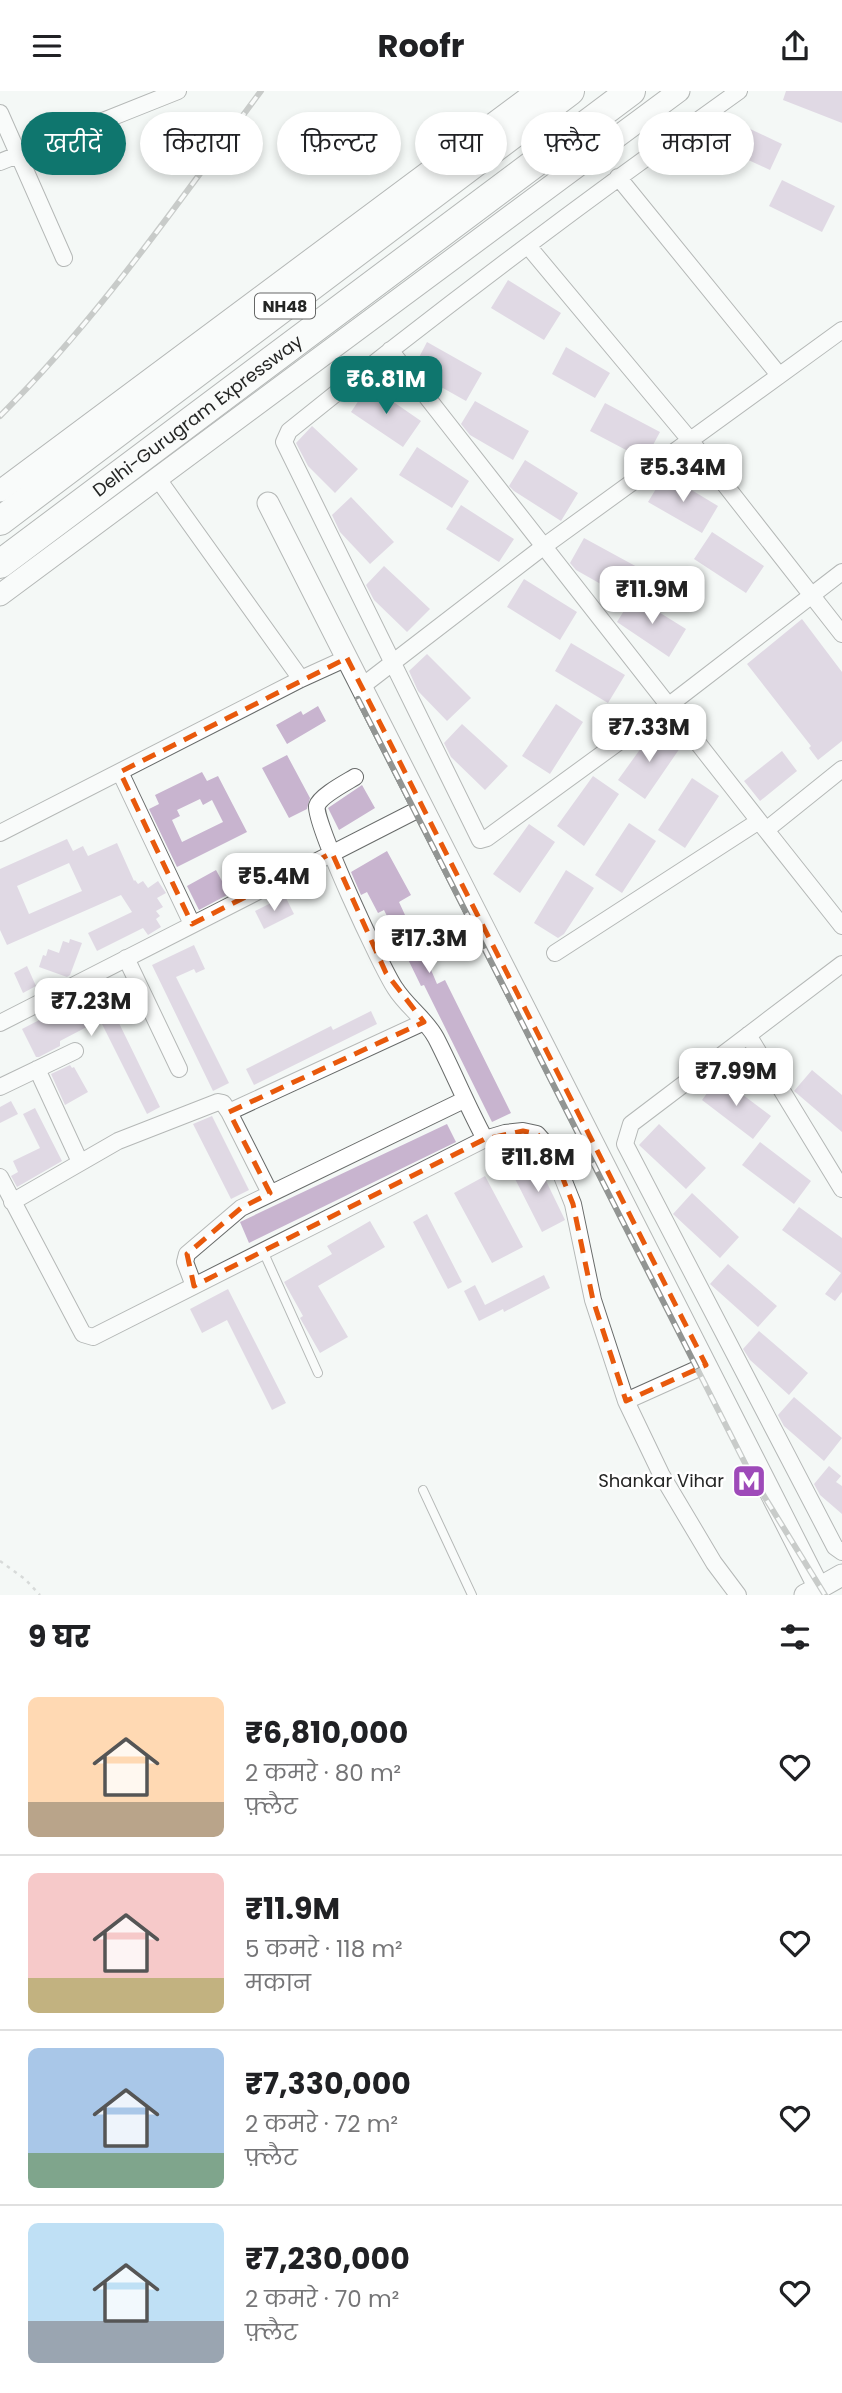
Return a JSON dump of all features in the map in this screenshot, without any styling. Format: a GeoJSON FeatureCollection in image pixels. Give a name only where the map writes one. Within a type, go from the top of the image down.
{"type":"FeatureCollection","features":[{"type":"Feature","properties":{"kind":"highway","name":"Delhi-Gurugram Expressway"},"geometry":{"type":"LineString","coordinates":[[0,521],[570,91]]}},
{"type":"Feature","properties":{"kind":"highway","name":"Delhi-Gurugram Expressway"},"geometry":{"type":"LineString","coordinates":[[0,564],[631,91]]}},
{"type":"Feature","properties":{"kind":"main road"},"geometry":{"type":"LineString","coordinates":[[0,491],[537,91]]}},
{"type":"Feature","properties":{"kind":"main road"},"geometry":{"type":"LineString","coordinates":[[0,595],[679,91]]}},
{"type":"Feature","properties":{"kind":"main road"},"geometry":{"type":"LineString","coordinates":[[268,503],[706,1365],[826,1587]]}},
{"type":"Feature","properties":{"kind":"street"},"geometry":{"type":"LineString","coordinates":[[0,162],[178,91]]}},
{"type":"Feature","properties":{"kind":"street"},"geometry":{"type":"LineString","coordinates":[[739,91],[618,177],[390,350],[289,431],[284,442],[476,836],[482,840],[668,706],[842,572]]}},
{"type":"Feature","properties":{"kind":"street"},"geometry":{"type":"LineString","coordinates":[[0,113],[64,258]]}},
{"type":"Feature","properties":{"kind":"street"},"geometry":{"type":"LineString","coordinates":[[618,177],[779,375]]}},
{"type":"Feature","properties":{"kind":"street"},"geometry":{"type":"LineString","coordinates":[[528,246],[690,440],[842,634]]}},
{"type":"Feature","properties":{"kind":"street"},"geometry":{"type":"LineString","coordinates":[[361,687],[543,547],[842,330]]}},
{"type":"Feature","properties":{"kind":"street"},"geometry":{"type":"LineString","coordinates":[[390,350],[842,926]]}},
{"type":"Feature","properties":{"kind":"street"},"geometry":{"type":"LineString","coordinates":[[158,479],[300,679]]}},
{"type":"Feature","properties":{"kind":"street"},"geometry":{"type":"LineString","coordinates":[[0,833],[300,679],[347,658]]}},
{"type":"Feature","properties":{"kind":"street"},"geometry":{"type":"LineString","coordinates":[[555,953],[763,826],[842,769]]}},
{"type":"Feature","properties":{"kind":"street"},"geometry":{"type":"LineString","coordinates":[[120,772],[192,924]]}},
{"type":"Feature","properties":{"kind":"street"},"geometry":{"type":"LineString","coordinates":[[355,777],[326,796],[317,806],[320,820],[386,973],[406,1004],[435,1037],[485,1139]]}},
{"type":"Feature","properties":{"kind":"street"},"geometry":{"type":"LineString","coordinates":[[0,1023],[423,807]]}},
{"type":"Feature","properties":{"kind":"street"},"geometry":{"type":"LineString","coordinates":[[126,958],[180,1069]]}},
{"type":"Feature","properties":{"kind":"street"},"geometry":{"type":"LineString","coordinates":[[842,964],[631,1124],[625,1144],[835,1547],[842,1552]]}},
{"type":"Feature","properties":{"kind":"street"},"geometry":{"type":"LineString","coordinates":[[229,1112],[424,1022]]}},
{"type":"Feature","properties":{"kind":"street"},"geometry":{"type":"LineString","coordinates":[[748,1035],[842,1189]]}},
{"type":"Feature","properties":{"kind":"street"},"geometry":{"type":"LineString","coordinates":[[0,1087],[75,1051]]}},
{"type":"Feature","properties":{"kind":"street"},"geometry":{"type":"LineString","coordinates":[[37,1069],[80,1162]]}},
{"type":"Feature","properties":{"kind":"street"},"geometry":{"type":"LineString","coordinates":[[194,1286],[185,1262],[187,1254],[241,1207],[464,1100]]}},
{"type":"Feature","properties":{"kind":"street"},"geometry":{"type":"LineString","coordinates":[[12,1202],[118,1141],[214,1103],[223,1103],[229,1112],[270,1193]]}},
{"type":"Feature","properties":{"kind":"street"},"geometry":{"type":"LineString","coordinates":[[0,1177],[80,1329],[87,1337],[99,1335],[485,1139],[523,1131],[537,1134],[552,1151],[573,1203],[593,1300],[626,1401],[661,1474],[714,1563],[738,1595]]}},
{"type":"Feature","properties":{"kind":"street"},"geometry":{"type":"LineString","coordinates":[[626,1401],[706,1365]]}},
{"type":"Feature","properties":{"kind":"lane"},"geometry":{"type":"LineString","coordinates":[[263,1251],[318,1373]]}},
{"type":"Feature","properties":{"kind":"lane"},"geometry":{"type":"LineString","coordinates":[[423,1490],[472,1595]]}},
{"type":"Feature","properties":{"kind":"path"},"geometry":{"type":"LineString","coordinates":[[0,1561],[25,1579],[40,1595]]}},
{"type":"Feature","properties":{"kind":"highlighted area"},"geometry":{"type":"Polygon","coordinates":[[[347,658],[706,1365],[626,1401],[593,1300],[573,1204],[552,1151],[537,1134],[523,1131],[485,1139],[194,1286],[187,1254],[241,1208],[270,1193],[229,1112],[424,1022],[386,973],[332,853],[192,924],[120,772],[347,658]]]}},
{"type":"Feature","properties":{"kind":"building"},"geometry":{"type":"Polygon","coordinates":[[[786,91],[842,91],[842,123],[783,100],[786,91]]]}},
{"type":"Feature","properties":{"kind":"building"},"geometry":{"type":"Polygon","coordinates":[[[754,131],[782,144],[770,170],[754,163],[754,131]]]}},
{"type":"Feature","properties":{"kind":"building"},"geometry":{"type":"Polygon","coordinates":[[[782,180],[835,206],[822,232],[769,206],[782,180]]]}},
{"type":"Feature","properties":{"kind":"building"},"geometry":{"type":"Polygon","coordinates":[[[508,280],[561,313],[544,340],[491,308],[508,280]]]}},
{"type":"Feature","properties":{"kind":"building"},"geometry":{"type":"Polygon","coordinates":[[[427,342],[482,373],[466,401],[425,378],[415,365],[427,342]]]}},
{"type":"Feature","properties":{"kind":"building"},"geometry":{"type":"Polygon","coordinates":[[[566,347],[610,373],[595,398],[552,374],[566,347]]]}},
{"type":"Feature","properties":{"kind":"building"},"geometry":{"type":"Polygon","coordinates":[[[369,385],[421,421],[403,447],[351,412],[369,385]]]}},
{"type":"Feature","properties":{"kind":"building"},"geometry":{"type":"Polygon","coordinates":[[[475,401],[529,431],[513,460],[470,435],[461,424],[475,401]]]}},
{"type":"Feature","properties":{"kind":"building"},"geometry":{"type":"Polygon","coordinates":[[[605,403],[660,432],[645,460],[590,431],[605,403]]]}},
{"type":"Feature","properties":{"kind":"building"},"geometry":{"type":"Polygon","coordinates":[[[312,426],[358,469],[335,493],[308,466],[296,443],[312,426]]]}},
{"type":"Feature","properties":{"kind":"building"},"geometry":{"type":"Polygon","coordinates":[[[417,447],[469,481],[452,508],[399,475],[417,447]]]}},
{"type":"Feature","properties":{"kind":"building"},"geometry":{"type":"Polygon","coordinates":[[[525,460],[578,493],[561,521],[509,486],[525,460]]]}},
{"type":"Feature","properties":{"kind":"building"},"geometry":{"type":"Polygon","coordinates":[[[665,474],[718,506],[702,533],[648,502],[665,474]]]}},
{"type":"Feature","properties":{"kind":"building"},"geometry":{"type":"Polygon","coordinates":[[[351,497],[394,542],[370,564],[340,532],[332,515],[351,497]]]}},
{"type":"Feature","properties":{"kind":"building"},"geometry":{"type":"Polygon","coordinates":[[[461,505],[514,539],[499,562],[446,529],[461,505]]]}},
{"type":"Feature","properties":{"kind":"building"},"geometry":{"type":"Polygon","coordinates":[[[712,532],[764,566],[746,593],[694,559],[712,532]]]}},
{"type":"Feature","properties":{"kind":"building"},"geometry":{"type":"Polygon","coordinates":[[[584,538],[639,568],[622,596],[576,570],[570,563],[584,538]]]}},
{"type":"Feature","properties":{"kind":"building"},"geometry":{"type":"Polygon","coordinates":[[[384,566],[430,609],[407,632],[374,600],[366,585],[384,566]]]}},
{"type":"Feature","properties":{"kind":"building"},"geometry":{"type":"Polygon","coordinates":[[[524,579],[577,612],[560,640],[507,607],[524,579]]]}},
{"type":"Feature","properties":{"kind":"building"},"geometry":{"type":"Polygon","coordinates":[[[633,596],[686,629],[669,657],[617,622],[633,596]]]}},
{"type":"Feature","properties":{"kind":"building"},"geometry":{"type":"Polygon","coordinates":[[[802,619],[842,672],[842,741],[818,760],[809,748],[811,746],[747,664],[802,619]]]}},
{"type":"Feature","properties":{"kind":"building"},"geometry":{"type":"Polygon","coordinates":[[[571,643],[625,675],[608,703],[555,671],[571,643]]]}},
{"type":"Feature","properties":{"kind":"building"},"geometry":{"type":"Polygon","coordinates":[[[427,654],[471,698],[447,721],[418,691],[409,671],[427,654]]]}},
{"type":"Feature","properties":{"kind":"building"},"geometry":{"type":"Polygon","coordinates":[[[556,704],[583,722],[550,774],[522,756],[556,704]]]}},
{"type":"Feature","properties":{"kind":"building"},"geometry":{"type":"Polygon","coordinates":[[[318,706],[326,721],[287,744],[276,725],[301,711],[303,715],[318,706]]]}},
{"type":"Feature","properties":{"kind":"building"},"geometry":{"type":"Polygon","coordinates":[[[462,724],[508,766],[485,790],[451,757],[444,743],[462,724]]]}},
{"type":"Feature","properties":{"kind":"building"},"geometry":{"type":"Polygon","coordinates":[[[654,730],[680,748],[645,799],[618,780],[654,730]]]}},
{"type":"Feature","properties":{"kind":"building"},"geometry":{"type":"Polygon","coordinates":[[[782,751],[797,771],[760,801],[744,781],[782,751]]]}},
{"type":"Feature","properties":{"kind":"building"},"geometry":{"type":"Polygon","coordinates":[[[287,755],[310,798],[307,809],[289,818],[262,768],[287,755]]]}},
{"type":"Feature","properties":{"kind":"building"},"geometry":{"type":"Polygon","coordinates":[[[202,772],[207,781],[218,776],[247,832],[177,867],[149,809],[159,804],[155,795],[202,772]],[[200,799],[177,810],[180,816],[172,820],[182,842],[223,822],[212,800],[203,805],[200,799]]]}},
{"type":"Feature","properties":{"kind":"building"},"geometry":{"type":"Polygon","coordinates":[[[593,776],[619,794],[584,846],[557,826],[593,776]]]}},
{"type":"Feature","properties":{"kind":"building"},"geometry":{"type":"Polygon","coordinates":[[[692,778],[719,796],[685,848],[658,830],[692,778]]]}},
{"type":"Feature","properties":{"kind":"building"},"geometry":{"type":"Polygon","coordinates":[[[362,785],[375,808],[339,830],[328,808],[362,785]]]}},
{"type":"Feature","properties":{"kind":"building"},"geometry":{"type":"Polygon","coordinates":[[[629,823],[656,841],[622,893],[595,875],[629,823]]]}},
{"type":"Feature","properties":{"kind":"building"},"geometry":{"type":"Polygon","coordinates":[[[529,824],[555,842],[520,893],[493,874],[529,824]]]}},
{"type":"Feature","properties":{"kind":"building"},"geometry":{"type":"Polygon","coordinates":[[[67,839],[73,851],[83,846],[88,856],[117,843],[134,881],[138,884],[143,881],[148,888],[158,881],[166,893],[157,898],[163,907],[156,911],[160,916],[156,919],[161,927],[148,935],[143,928],[97,951],[88,933],[132,912],[121,895],[7,945],[0,930],[0,869],[67,839]],[[69,863],[17,886],[29,914],[82,891],[69,863]]]}},
{"type":"Feature","properties":{"kind":"building"},"geometry":{"type":"Polygon","coordinates":[[[387,851],[411,895],[399,902],[411,928],[416,926],[434,963],[429,965],[437,984],[445,980],[511,1113],[492,1122],[384,910],[378,913],[367,892],[361,895],[351,872],[387,851]]]}},
{"type":"Feature","properties":{"kind":"building"},"geometry":{"type":"Polygon","coordinates":[[[216,870],[229,894],[199,910],[187,886],[216,870]]]}},
{"type":"Feature","properties":{"kind":"building"},"geometry":{"type":"Polygon","coordinates":[[[566,870],[594,888],[564,934],[558,938],[534,923],[566,870]]]}},
{"type":"Feature","properties":{"kind":"building"},"geometry":{"type":"Polygon","coordinates":[[[285,896],[294,914],[264,929],[255,911],[285,896]]]}},
{"type":"Feature","properties":{"kind":"building"},"geometry":{"type":"Polygon","coordinates":[[[70,939],[82,943],[70,975],[67,977],[39,967],[48,949],[59,953],[63,941],[69,943],[70,939]]]}},
{"type":"Feature","properties":{"kind":"building"},"geometry":{"type":"Polygon","coordinates":[[[194,945],[205,969],[196,973],[194,969],[176,977],[229,1083],[213,1091],[152,965],[194,945]]]}},
{"type":"Feature","properties":{"kind":"building"},"geometry":{"type":"Polygon","coordinates":[[[27,966],[36,986],[23,993],[14,973],[27,966]]]}},
{"type":"Feature","properties":{"kind":"building"},"geometry":{"type":"Polygon","coordinates":[[[99,989],[117,1019],[160,1107],[147,1114],[100,1020],[60,1041],[60,1046],[39,1057],[36,1057],[22,1029],[99,989]]]}},
{"type":"Feature","properties":{"kind":"building"},"geometry":{"type":"Polygon","coordinates":[[[371,1011],[377,1024],[254,1085],[246,1069],[331,1026],[333,1030],[371,1011]]]}},
{"type":"Feature","properties":{"kind":"building"},"geometry":{"type":"Polygon","coordinates":[[[70,1065],[74,1067],[88,1092],[65,1105],[51,1074],[70,1065]]]}},
{"type":"Feature","properties":{"kind":"building"},"geometry":{"type":"Polygon","coordinates":[[[812,1070],[842,1095],[842,1132],[794,1091],[812,1070]]]}},
{"type":"Feature","properties":{"kind":"building"},"geometry":{"type":"Polygon","coordinates":[[[719,1077],[771,1116],[753,1139],[702,1100],[719,1077]]]}},
{"type":"Feature","properties":{"kind":"building"},"geometry":{"type":"Polygon","coordinates":[[[11,1101],[18,1114],[0,1123],[0,1107],[11,1101]]]}},
{"type":"Feature","properties":{"kind":"building"},"geometry":{"type":"Polygon","coordinates":[[[35,1108],[62,1161],[17,1187],[11,1176],[18,1172],[13,1161],[40,1148],[23,1114],[35,1108]]]}},
{"type":"Feature","properties":{"kind":"building"},"geometry":{"type":"Polygon","coordinates":[[[212,1116],[249,1190],[231,1199],[193,1124],[212,1116]]]}},
{"type":"Feature","properties":{"kind":"building"},"geometry":{"type":"Polygon","coordinates":[[[447,1124],[456,1142],[249,1243],[240,1222],[447,1124]]]}},
{"type":"Feature","properties":{"kind":"building"},"geometry":{"type":"Polygon","coordinates":[[[659,1124],[706,1168],[686,1189],[639,1145],[659,1124]]]}},
{"type":"Feature","properties":{"kind":"building"},"geometry":{"type":"Polygon","coordinates":[[[760,1142],[811,1181],[794,1204],[742,1165],[760,1142]]]}},
{"type":"Feature","properties":{"kind":"building"},"geometry":{"type":"Polygon","coordinates":[[[534,1156],[565,1220],[542,1232],[510,1169],[534,1156]]]}},
{"type":"Feature","properties":{"kind":"building"},"geometry":{"type":"Polygon","coordinates":[[[485,1176],[523,1247],[492,1263],[454,1193],[485,1176]]]}},
{"type":"Feature","properties":{"kind":"building"},"geometry":{"type":"Polygon","coordinates":[[[692,1193],[739,1237],[720,1258],[673,1214],[692,1193]]]}},
{"type":"Feature","properties":{"kind":"building"},"geometry":{"type":"Polygon","coordinates":[[[799,1207],[842,1238],[842,1292],[835,1301],[825,1294],[841,1273],[782,1230],[799,1207]]]}},
{"type":"Feature","properties":{"kind":"building"},"geometry":{"type":"Polygon","coordinates":[[[427,1214],[462,1282],[448,1289],[413,1222],[427,1214]]]}},
{"type":"Feature","properties":{"kind":"building"},"geometry":{"type":"Polygon","coordinates":[[[370,1221],[385,1247],[318,1286],[348,1337],[320,1353],[284,1282],[332,1254],[327,1246],[370,1221]]]}},
{"type":"Feature","properties":{"kind":"building"},"geometry":{"type":"Polygon","coordinates":[[[728,1264],[777,1306],[758,1327],[710,1284],[728,1264]]]}},
{"type":"Feature","properties":{"kind":"building"},"geometry":{"type":"Polygon","coordinates":[[[544,1275],[550,1288],[504,1312],[503,1309],[479,1321],[464,1291],[475,1285],[485,1305],[544,1275]]]}},
{"type":"Feature","properties":{"kind":"building"},"geometry":{"type":"Polygon","coordinates":[[[228,1289],[286,1403],[272,1410],[227,1320],[202,1333],[190,1309],[228,1289]]]}},
{"type":"Feature","properties":{"kind":"building"},"geometry":{"type":"Polygon","coordinates":[[[759,1331],[808,1373],[789,1395],[750,1360],[743,1349],[759,1331]]]}},
{"type":"Feature","properties":{"kind":"building"},"geometry":{"type":"Polygon","coordinates":[[[794,1397],[842,1438],[824,1461],[784,1426],[778,1415],[794,1397]]]}},
{"type":"Feature","properties":{"kind":"building"},"geometry":{"type":"Polygon","coordinates":[[[829,1466],[841,1476],[836,1482],[842,1486],[842,1514],[820,1495],[814,1484],[829,1466]]]}},
{"type":"Feature","properties":{"kind":"railway"},"geometry":{"type":"LineString","coordinates":[[0,416],[104,299],[261,91]]}},
{"type":"Feature","properties":{"kind":"railway"},"geometry":{"type":"LineString","coordinates":[[358,699],[751,1475],[825,1595]]}},
{"type":"Feature","properties":{"kind":"place","name":"Shankar Vihar"},"geometry":{"type":"Point","coordinates":[749,1481]}}]}
